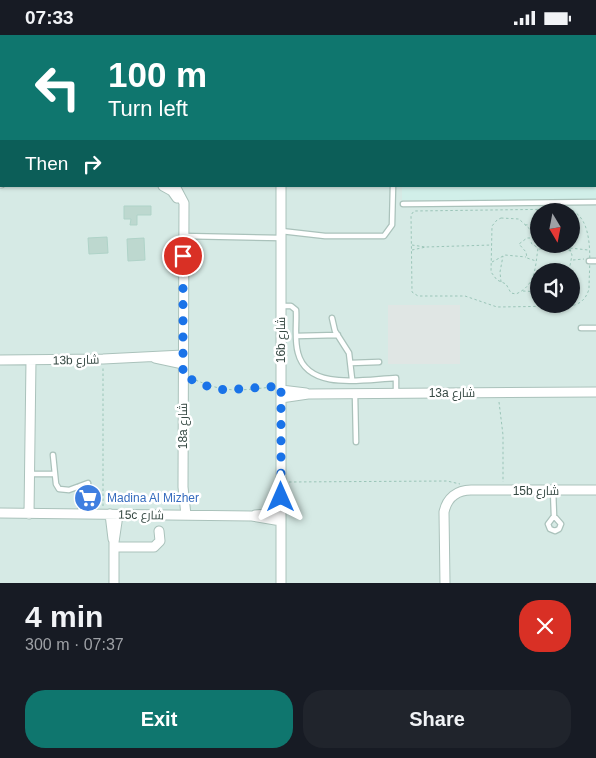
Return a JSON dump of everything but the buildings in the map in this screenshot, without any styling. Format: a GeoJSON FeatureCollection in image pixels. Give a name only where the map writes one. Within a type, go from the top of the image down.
{"type":"FeatureCollection","features":[{"type":"Feature","properties":{"kind":"street","name":"16b شارع"},"geometry":{"type":"LineString","coordinates":[[280,583],[281,187]]}},
{"type":"Feature","properties":{"kind":"street","name":"18a شارع"},"geometry":{"type":"LineString","coordinates":[[174,188],[183,215],[182,515]]}},
{"type":"Feature","properties":{"kind":"street","name":"13b شارع"},"geometry":{"type":"LineString","coordinates":[[0,360],[183,359]]}},
{"type":"Feature","properties":{"kind":"street"},"geometry":{"type":"LineString","coordinates":[[29,514],[31,360]]}},
{"type":"Feature","properties":{"kind":"street","name":"13a شارع"},"geometry":{"type":"LineString","coordinates":[[281,392],[308,394],[596,392]]}},
{"type":"Feature","properties":{"kind":"street","name":"15b شارع"},"geometry":{"type":"LineString","coordinates":[[445,583],[444,512],[453,499],[477,491],[596,490]]}},
{"type":"Feature","properties":{"kind":"street","name":"15c شارع"},"geometry":{"type":"LineString","coordinates":[[0,513],[281,517]]}},
{"type":"Feature","properties":{"kind":"street"},"geometry":{"type":"LineString","coordinates":[[110,515],[114,544],[114,583]]}},
{"type":"Feature","properties":{"kind":"street"},"geometry":{"type":"LineString","coordinates":[[114,544],[154,547],[160,541],[160,531]]}},
{"type":"Feature","properties":{"kind":"lane"},"geometry":{"type":"LineString","coordinates":[[183,236],[281,234],[325,236],[384,235],[392,225],[393,187]]}},
{"type":"Feature","properties":{"kind":"lane"},"geometry":{"type":"LineString","coordinates":[[403,203],[596,202]]}},
{"type":"Feature","properties":{"kind":"lane"},"geometry":{"type":"LineString","coordinates":[[589,260],[596,261]]}},
{"type":"Feature","properties":{"kind":"lane"},"geometry":{"type":"LineString","coordinates":[[281,306],[291,306],[296,309],[296,337],[300,358],[310,371],[325,379],[396,378],[396,393]]}},
{"type":"Feature","properties":{"kind":"lane"},"geometry":{"type":"LineString","coordinates":[[332,318],[338,335],[347,348],[351,363],[352,379]]}},
{"type":"Feature","properties":{"kind":"lane"},"geometry":{"type":"LineString","coordinates":[[581,328],[596,328]]}},
{"type":"Feature","properties":{"kind":"lane"},"geometry":{"type":"LineString","coordinates":[[296,337],[338,335]]}},
{"type":"Feature","properties":{"kind":"lane"},"geometry":{"type":"LineString","coordinates":[[351,363],[379,362]]}},
{"type":"Feature","properties":{"kind":"lane"},"geometry":{"type":"LineString","coordinates":[[355,394],[356,442]]}},
{"type":"Feature","properties":{"kind":"lane"},"geometry":{"type":"LineString","coordinates":[[53,455],[59,489],[69,490],[88,483]]}},
{"type":"Feature","properties":{"kind":"lane"},"geometry":{"type":"LineString","coordinates":[[30,474],[55,474]]}},
{"type":"Feature","properties":{"kind":"lane"},"geometry":{"type":"LineString","coordinates":[[80,486],[81,514]]}},
{"type":"Feature","properties":{"kind":"lane"},"geometry":{"type":"LineString","coordinates":[[553,491],[554,516]]}},
{"type":"Feature","properties":{"kind":"path"},"geometry":{"type":"LineString","coordinates":[[568,209],[579,214],[586,222],[589,250],[589,289],[585,298],[578,304],[569,306],[497,307],[466,296],[415,295],[411,289],[411,245],[411,215],[416,210],[568,209]]}},
{"type":"Feature","properties":{"kind":"path"},"geometry":{"type":"LineString","coordinates":[[530,228],[519,219],[496,220],[492,226],[492,275],[506,284],[512,294],[530,286]]}},
{"type":"Feature","properties":{"kind":"path"},"geometry":{"type":"LineString","coordinates":[[525,225],[530,225]]}},
{"type":"Feature","properties":{"kind":"path"},"geometry":{"type":"LineString","coordinates":[[526,257],[526,252],[519,244],[530,238]]}},
{"type":"Feature","properties":{"kind":"path"},"geometry":{"type":"LineString","coordinates":[[411,245],[421,244],[426,247]]}},
{"type":"Feature","properties":{"kind":"path"},"geometry":{"type":"LineString","coordinates":[[411,250],[426,247],[493,245]]}},
{"type":"Feature","properties":{"kind":"path"},"geometry":{"type":"LineString","coordinates":[[580,250],[589,250]]}},
{"type":"Feature","properties":{"kind":"path"},"geometry":{"type":"LineString","coordinates":[[492,262],[503,256],[526,257],[536,261],[537,253]]}},
{"type":"Feature","properties":{"kind":"path"},"geometry":{"type":"LineString","coordinates":[[571,253],[571,263]]}},
{"type":"Feature","properties":{"kind":"path"},"geometry":{"type":"LineString","coordinates":[[501,282],[500,271],[503,256]]}},
{"type":"Feature","properties":{"kind":"path"},"geometry":{"type":"LineString","coordinates":[[572,260],[589,260]]}},
{"type":"Feature","properties":{"kind":"path"},"geometry":{"type":"LineString","coordinates":[[522,291],[530,291]]}},
{"type":"Feature","properties":{"kind":"path"},"geometry":{"type":"LineString","coordinates":[[103,359],[110,515]]}},
{"type":"Feature","properties":{"kind":"path"},"geometry":{"type":"LineString","coordinates":[[183,376],[207,386],[225,390],[281,392]]}},
{"type":"Feature","properties":{"kind":"path"},"geometry":{"type":"LineString","coordinates":[[499,393],[504,435],[502,491]]}},
{"type":"Feature","properties":{"kind":"path"},"geometry":{"type":"LineString","coordinates":[[281,482],[447,481],[477,491]]}},
{"type":"Feature","properties":{"kind":"shaded area"},"geometry":{"type":"Polygon","coordinates":[[[0,187],[596,187],[596,583],[0,583],[0,187]]]}},
{"type":"Feature","properties":{"kind":"shaded area"},"geometry":{"type":"Polygon","coordinates":[[[402,187],[596,187],[596,201],[402,200],[402,187]]]}},
{"type":"Feature","properties":{"kind":"shaded area"},"geometry":{"type":"Polygon","coordinates":[[[388,305],[460,305],[460,364],[388,364],[388,305]]]}},
{"type":"Feature","properties":{"kind":"place","name":"Madina Al Mizher"},"geometry":{"type":"Point","coordinates":[88,498]}},
{"type":"Feature","properties":{"kind":"route"},"geometry":{"type":"LineString","coordinates":[[183,256],[183,376],[216,389],[225,390],[250,390],[281,386],[281,497]]}}]}
